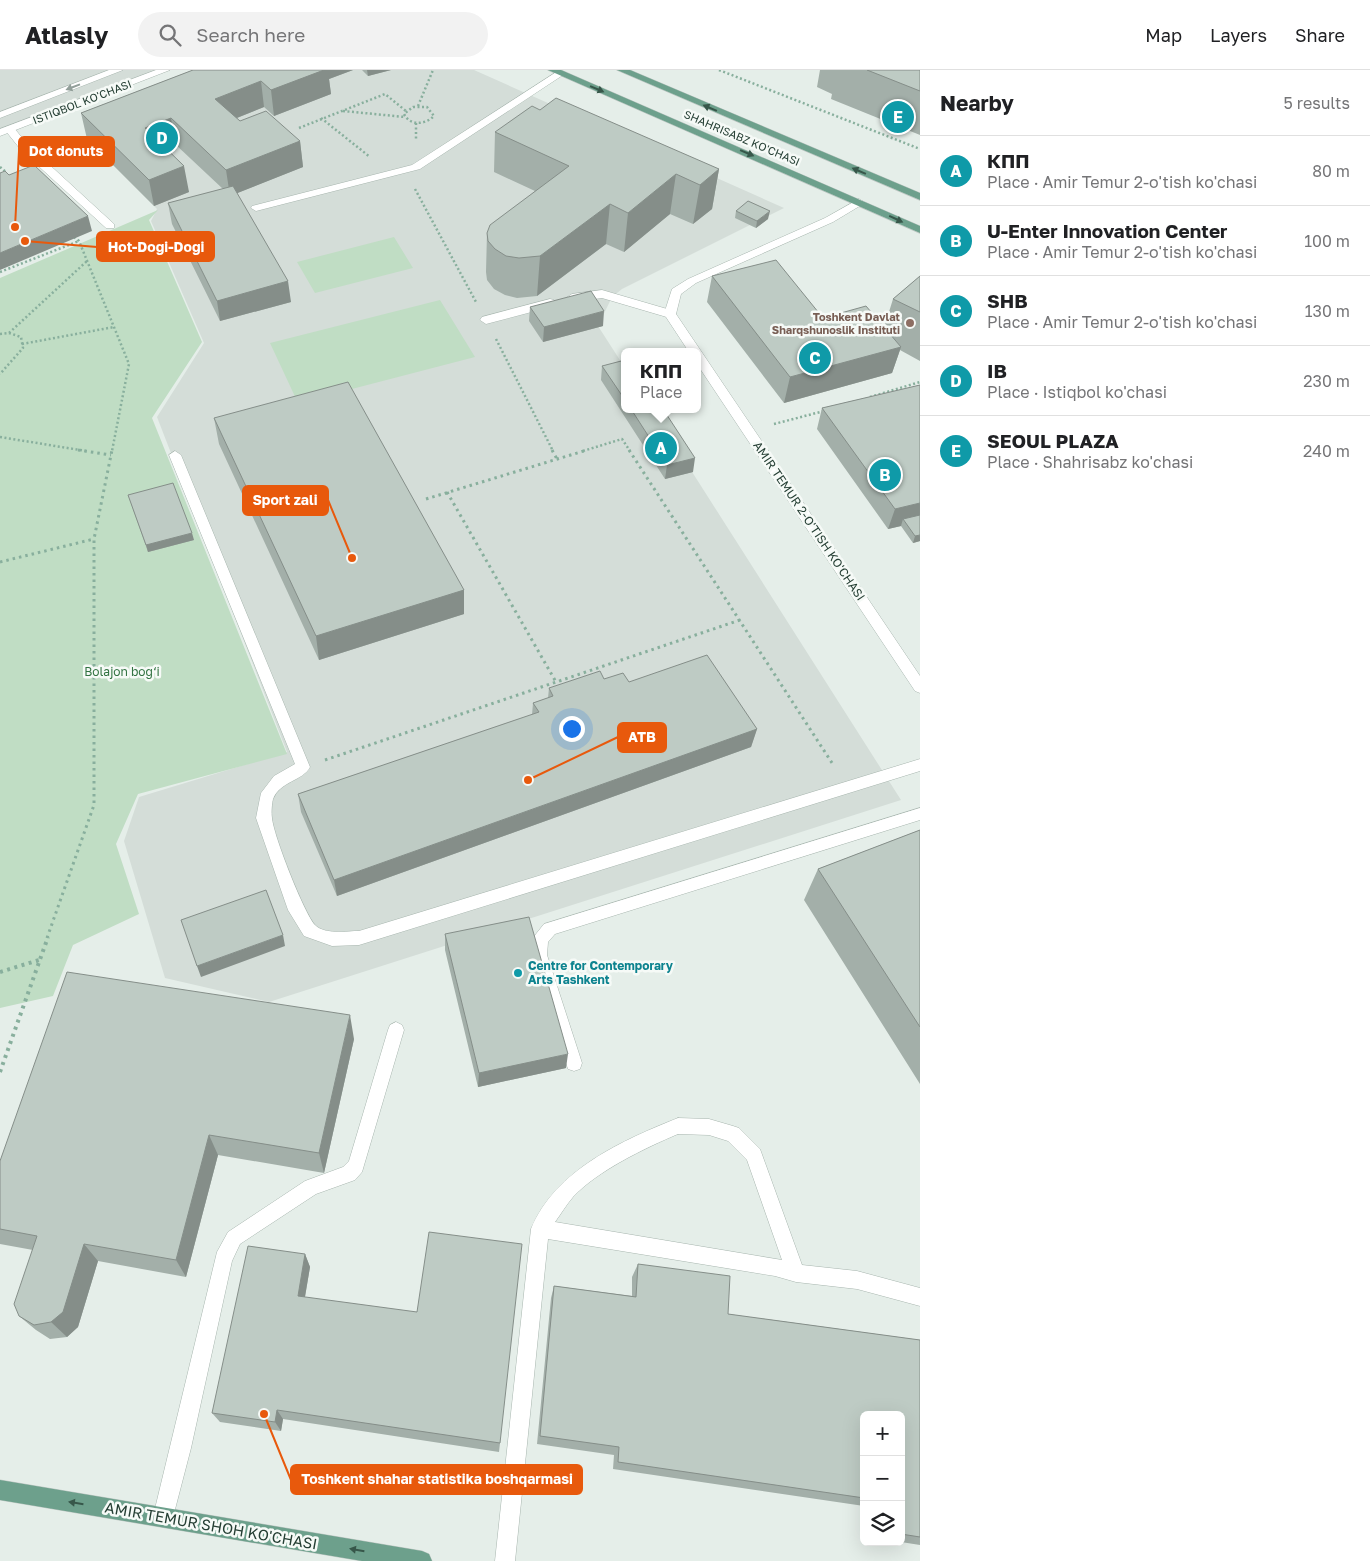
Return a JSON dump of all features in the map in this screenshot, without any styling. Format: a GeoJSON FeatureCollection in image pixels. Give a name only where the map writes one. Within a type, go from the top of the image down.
{"type":"FeatureCollection","features":[{"type":"Feature","properties":{"kind":"main road","name":"SHAHRISABZ KO'CHASI"},"geometry":{"type":"LineString","coordinates":[[622,70],[920,198]]}},
{"type":"Feature","properties":{"kind":"main road","name":"SHAHRISABZ KO'CHASI"},"geometry":{"type":"LineString","coordinates":[[557,72],[920,230]]}},
{"type":"Feature","properties":{"kind":"main road","name":"AMIR TEMUR SHOH KO'CHASI"},"geometry":{"type":"LineString","coordinates":[[0,1490],[422,1561]]}},
{"type":"Feature","properties":{"kind":"street","name":"ISTIQBOL KO'CHASI"},"geometry":{"type":"LineString","coordinates":[[0,114],[118,70]]}},
{"type":"Feature","properties":{"kind":"street","name":"ISTIQBOL KO'CHASI"},"geometry":{"type":"LineString","coordinates":[[5,132],[165,70]]}},
{"type":"Feature","properties":{"kind":"street"},"geometry":{"type":"LineString","coordinates":[[256,208],[392,175],[430,160],[557,72]]}},
{"type":"Feature","properties":{"kind":"street"},"geometry":{"type":"LineString","coordinates":[[5,132],[110,226]]}},
{"type":"Feature","properties":{"kind":"street"},"geometry":{"type":"LineString","coordinates":[[486,320],[591,294],[602,294],[670,314],[676,292],[692,281],[829,220],[858,202]]}},
{"type":"Feature","properties":{"kind":"street","name":"AMIR TEMUR 2-O'TISH KO'CHASI"},"geometry":{"type":"LineString","coordinates":[[670,314],[693,348]]}},
{"type":"Feature","properties":{"kind":"street","name":"AMIR TEMUR 2-O'TISH KO'CHASI"},"geometry":{"type":"LineString","coordinates":[[701,360],[920,687]]}},
{"type":"Feature","properties":{"kind":"street"},"geometry":{"type":"LineString","coordinates":[[175,455],[303,767],[279,780],[266,797],[264,818],[296,910],[310,931],[332,940],[359,938],[920,765]]}},
{"type":"Feature","properties":{"kind":"street"},"geometry":{"type":"LineString","coordinates":[[574,1063],[539,955],[540,939],[550,929],[920,814]]}},
{"type":"Feature","properties":{"kind":"street"},"geometry":{"type":"LineString","coordinates":[[162,1517],[181,1448],[223,1258],[234,1238],[311,1187],[349,1174],[356,1166],[396,1030]]}},
{"type":"Feature","properties":{"kind":"street"},"geometry":{"type":"LineString","coordinates":[[505,1561],[540,1229],[567,1191],[590,1172],[648,1138],[678,1126],[709,1127],[733,1134],[754,1155],[796,1273]]}},
{"type":"Feature","properties":{"kind":"street"},"geometry":{"type":"LineString","coordinates":[[540,1229],[699,1254],[743,1264],[775,1267],[796,1273],[857,1280],[920,1297]]}},
{"type":"Feature","properties":{"kind":"path"},"geometry":{"type":"LineString","coordinates":[[418,106],[433,70]]}},
{"type":"Feature","properties":{"kind":"path"},"geometry":{"type":"LineString","coordinates":[[719,70],[920,149]]}},
{"type":"Feature","properties":{"kind":"path"},"geometry":{"type":"LineString","coordinates":[[299,128],[385,94],[406,111]]}},
{"type":"Feature","properties":{"kind":"path"},"geometry":{"type":"LineString","coordinates":[[343,111],[405,118],[416,123],[425,122],[434,116],[431,109],[418,106],[406,111]]}},
{"type":"Feature","properties":{"kind":"path"},"geometry":{"type":"LineString","coordinates":[[405,118],[406,111]]}},
{"type":"Feature","properties":{"kind":"path"},"geometry":{"type":"LineString","coordinates":[[321,118],[392,175]]}},
{"type":"Feature","properties":{"kind":"path"},"geometry":{"type":"LineString","coordinates":[[0,167],[7,174]]}},
{"type":"Feature","properties":{"kind":"path"},"geometry":{"type":"LineString","coordinates":[[0,1072],[94,805],[94,539],[129,364],[79,241],[72,234]]}},
{"type":"Feature","properties":{"kind":"path"},"geometry":{"type":"LineString","coordinates":[[0,272],[79,241]]}},
{"type":"Feature","properties":{"kind":"path"},"geometry":{"type":"LineString","coordinates":[[9,333],[87,261]]}},
{"type":"Feature","properties":{"kind":"path"},"geometry":{"type":"LineString","coordinates":[[22,344],[114,327]]}},
{"type":"Feature","properties":{"kind":"path"},"geometry":{"type":"LineString","coordinates":[[0,334],[9,333],[21,337],[23,348],[14,361],[0,374]]}},
{"type":"Feature","properties":{"kind":"path"},"geometry":{"type":"LineString","coordinates":[[864,399],[920,382]]}},
{"type":"Feature","properties":{"kind":"path"},"geometry":{"type":"LineString","coordinates":[[774,424],[827,410]]}},
{"type":"Feature","properties":{"kind":"path"},"geometry":{"type":"LineString","coordinates":[[0,437],[111,455]]}},
{"type":"Feature","properties":{"kind":"path"},"geometry":{"type":"LineString","coordinates":[[426,499],[622,439],[848,787]]}},
{"type":"Feature","properties":{"kind":"path"},"geometry":{"type":"LineString","coordinates":[[447,492],[556,682]]}},
{"type":"Feature","properties":{"kind":"path"},"geometry":{"type":"LineString","coordinates":[[0,562],[94,539]]}},
{"type":"Feature","properties":{"kind":"path"},"geometry":{"type":"LineString","coordinates":[[303,767],[740,620]]}},
{"type":"Feature","properties":{"kind":"path"},"geometry":{"type":"LineString","coordinates":[[0,972],[39,960]]}},
{"type":"Feature","properties":{"kind":"shaded area"},"geometry":{"type":"Polygon","coordinates":[[[0,70],[165,70],[0,133],[0,70]]]}},
{"type":"Feature","properties":{"kind":"shaded area"},"geometry":{"type":"Polygon","coordinates":[[[256,70],[474,70],[784,208],[622,289],[612,297],[598,326],[621,362],[621,413],[655,413],[901,800],[269,1002],[165,978],[124,841],[139,797],[287,752],[157,417],[204,343],[151,221],[157,209],[87,139],[246,77],[256,70]]]}},
{"type":"Feature","properties":{"kind":"green space","name":"Bolajon bog‘i"},"geometry":{"type":"Polygon","coordinates":[[[158,210],[149,220],[202,342],[152,418],[287,754],[138,794],[116,844],[139,914],[73,945],[53,996],[0,1008],[0,278],[158,210]]]}},
{"type":"Feature","properties":{"kind":"green space"},"geometry":{"type":"Polygon","coordinates":[[[394,237],[413,268],[315,293],[297,262],[394,237]]]}},
{"type":"Feature","properties":{"kind":"green space"},"geometry":{"type":"Polygon","coordinates":[[[440,300],[475,357],[298,403],[270,343],[440,300]]]}},
{"type":"Feature","properties":{"kind":"building"},"geometry":{"type":"Polygon","coordinates":[[[193,70],[324,70],[271,90],[261,81],[215,99],[240,121],[266,111],[300,141],[226,170],[171,118],[145,128],[184,166],[149,180],[81,113],[193,70]]]}},
{"type":"Feature","properties":{"kind":"building"},"geometry":{"type":"Polygon","coordinates":[[[867,70],[920,70],[920,91],[867,70]]]}},
{"type":"Feature","properties":{"kind":"building"},"geometry":{"type":"Polygon","coordinates":[[[556,98],[719,169],[700,185],[676,174],[628,213],[610,204],[540,256],[519,258],[506,256],[495,249],[488,241],[487,233],[490,225],[569,166],[495,132],[532,106],[540,110],[556,98]]]}},
{"type":"Feature","properties":{"kind":"building"},"geometry":{"type":"Polygon","coordinates":[[[34,165],[88,216],[0,253],[0,173],[5,171],[9,175],[34,165]]]}},
{"type":"Feature","properties":{"kind":"building"},"geometry":{"type":"Polygon","coordinates":[[[233,186],[288,281],[217,301],[168,203],[233,186]]]}},
{"type":"Feature","properties":{"kind":"building"},"geometry":{"type":"Polygon","coordinates":[[[748,201],[770,211],[757,221],[736,211],[748,201]]]}},
{"type":"Feature","properties":{"kind":"building"},"geometry":{"type":"Polygon","coordinates":[[[776,260],[823,318],[866,306],[901,347],[790,377],[712,276],[776,260]]]}},
{"type":"Feature","properties":{"kind":"building"},"geometry":{"type":"Polygon","coordinates":[[[920,276],[920,312],[893,299],[920,276]]]}},
{"type":"Feature","properties":{"kind":"building"},"geometry":{"type":"Polygon","coordinates":[[[591,291],[604,311],[544,327],[530,307],[591,291]]]}},
{"type":"Feature","properties":{"kind":"building"},"geometry":{"type":"Polygon","coordinates":[[[621,361],[621,394],[602,366],[621,361]]]}},
{"type":"Feature","properties":{"kind":"building"},"geometry":{"type":"Polygon","coordinates":[[[348,382],[464,590],[316,636],[214,418],[348,382]]]}},
{"type":"Feature","properties":{"kind":"building"},"geometry":{"type":"Polygon","coordinates":[[[920,385],[920,503],[895,509],[822,408],[920,385]]]}},
{"type":"Feature","properties":{"kind":"building"},"geometry":{"type":"Polygon","coordinates":[[[634,413],[666,413],[695,458],[667,465],[634,413]]]}},
{"type":"Feature","properties":{"kind":"building"},"geometry":{"type":"Polygon","coordinates":[[[173,483],[192,533],[146,545],[128,495],[173,483]]]}},
{"type":"Feature","properties":{"kind":"building"},"geometry":{"type":"Polygon","coordinates":[[[920,515],[920,535],[915,536],[903,519],[920,515]]]}},
{"type":"Feature","properties":{"kind":"building"},"geometry":{"type":"Polygon","coordinates":[[[707,655],[757,729],[334,880],[298,794],[539,712],[533,703],[553,696],[549,688],[600,671],[604,679],[623,673],[629,682],[707,655]]]}},
{"type":"Feature","properties":{"kind":"building"},"geometry":{"type":"Polygon","coordinates":[[[920,830],[920,1027],[818,869],[920,830]]]}},
{"type":"Feature","properties":{"kind":"building"},"geometry":{"type":"Polygon","coordinates":[[[266,890],[283,935],[197,966],[181,920],[266,890]]]}},
{"type":"Feature","properties":{"kind":"building"},"geometry":{"type":"Polygon","coordinates":[[[529,917],[568,1054],[479,1073],[445,934],[529,917]]]}},
{"type":"Feature","properties":{"kind":"building"},"geometry":{"type":"Polygon","coordinates":[[[67,972],[350,1015],[319,1153],[209,1135],[176,1260],[84,1244],[63,1312],[51,1322],[34,1325],[19,1316],[14,1304],[37,1236],[0,1229],[0,1161],[67,972]]]}},
{"type":"Feature","properties":{"kind":"building"},"geometry":{"type":"Polygon","coordinates":[[[429,1232],[522,1244],[500,1443],[277,1410],[275,1422],[212,1413],[248,1246],[305,1254],[298,1296],[417,1312],[429,1232]]]}},
{"type":"Feature","properties":{"kind":"building"},"geometry":{"type":"Polygon","coordinates":[[[638,1264],[730,1276],[728,1314],[920,1340],[920,1537],[905,1535],[905,1411],[860,1411],[860,1497],[618,1462],[619,1447],[540,1436],[554,1286],[636,1297],[638,1264]]]}},
{"type":"Feature","properties":{"kind":"place","name":"SEOUL PLAZA"},"geometry":{"type":"Point","coordinates":[898,117]}},
{"type":"Feature","properties":{"kind":"place","name":"IB"},"geometry":{"type":"Point","coordinates":[162,138]}},
{"type":"Feature","properties":{"kind":"place","name":"Dot donuts"},"geometry":{"type":"Point","coordinates":[15,227]}},
{"type":"Feature","properties":{"kind":"place","name":"Hot-Dogi-Dogi"},"geometry":{"type":"Point","coordinates":[25,241]}},
{"type":"Feature","properties":{"kind":"place","name":"Toshkent Davlat Sharqshunoslik Instituti"},"geometry":{"type":"Point","coordinates":[910,323]}},
{"type":"Feature","properties":{"kind":"place","name":"SHB"},"geometry":{"type":"Point","coordinates":[815,358]}},
{"type":"Feature","properties":{"kind":"place","name":"КПП"},"geometry":{"type":"Point","coordinates":[661,448]}},
{"type":"Feature","properties":{"kind":"place","name":"U-Enter Innovation Center"},"geometry":{"type":"Point","coordinates":[885,475]}},
{"type":"Feature","properties":{"kind":"place","name":"Sport zali"},"geometry":{"type":"Point","coordinates":[352,558]}},
{"type":"Feature","properties":{"kind":"place","name":"ATB"},"geometry":{"type":"Point","coordinates":[528,780]}},
{"type":"Feature","properties":{"kind":"place","name":"Centre for Contemporary Arts Tashkent"},"geometry":{"type":"Point","coordinates":[518,973]}},
{"type":"Feature","properties":{"kind":"place","name":"Toshkent shahar statistika boshqarmasi"},"geometry":{"type":"Point","coordinates":[264,1414]}}]}
